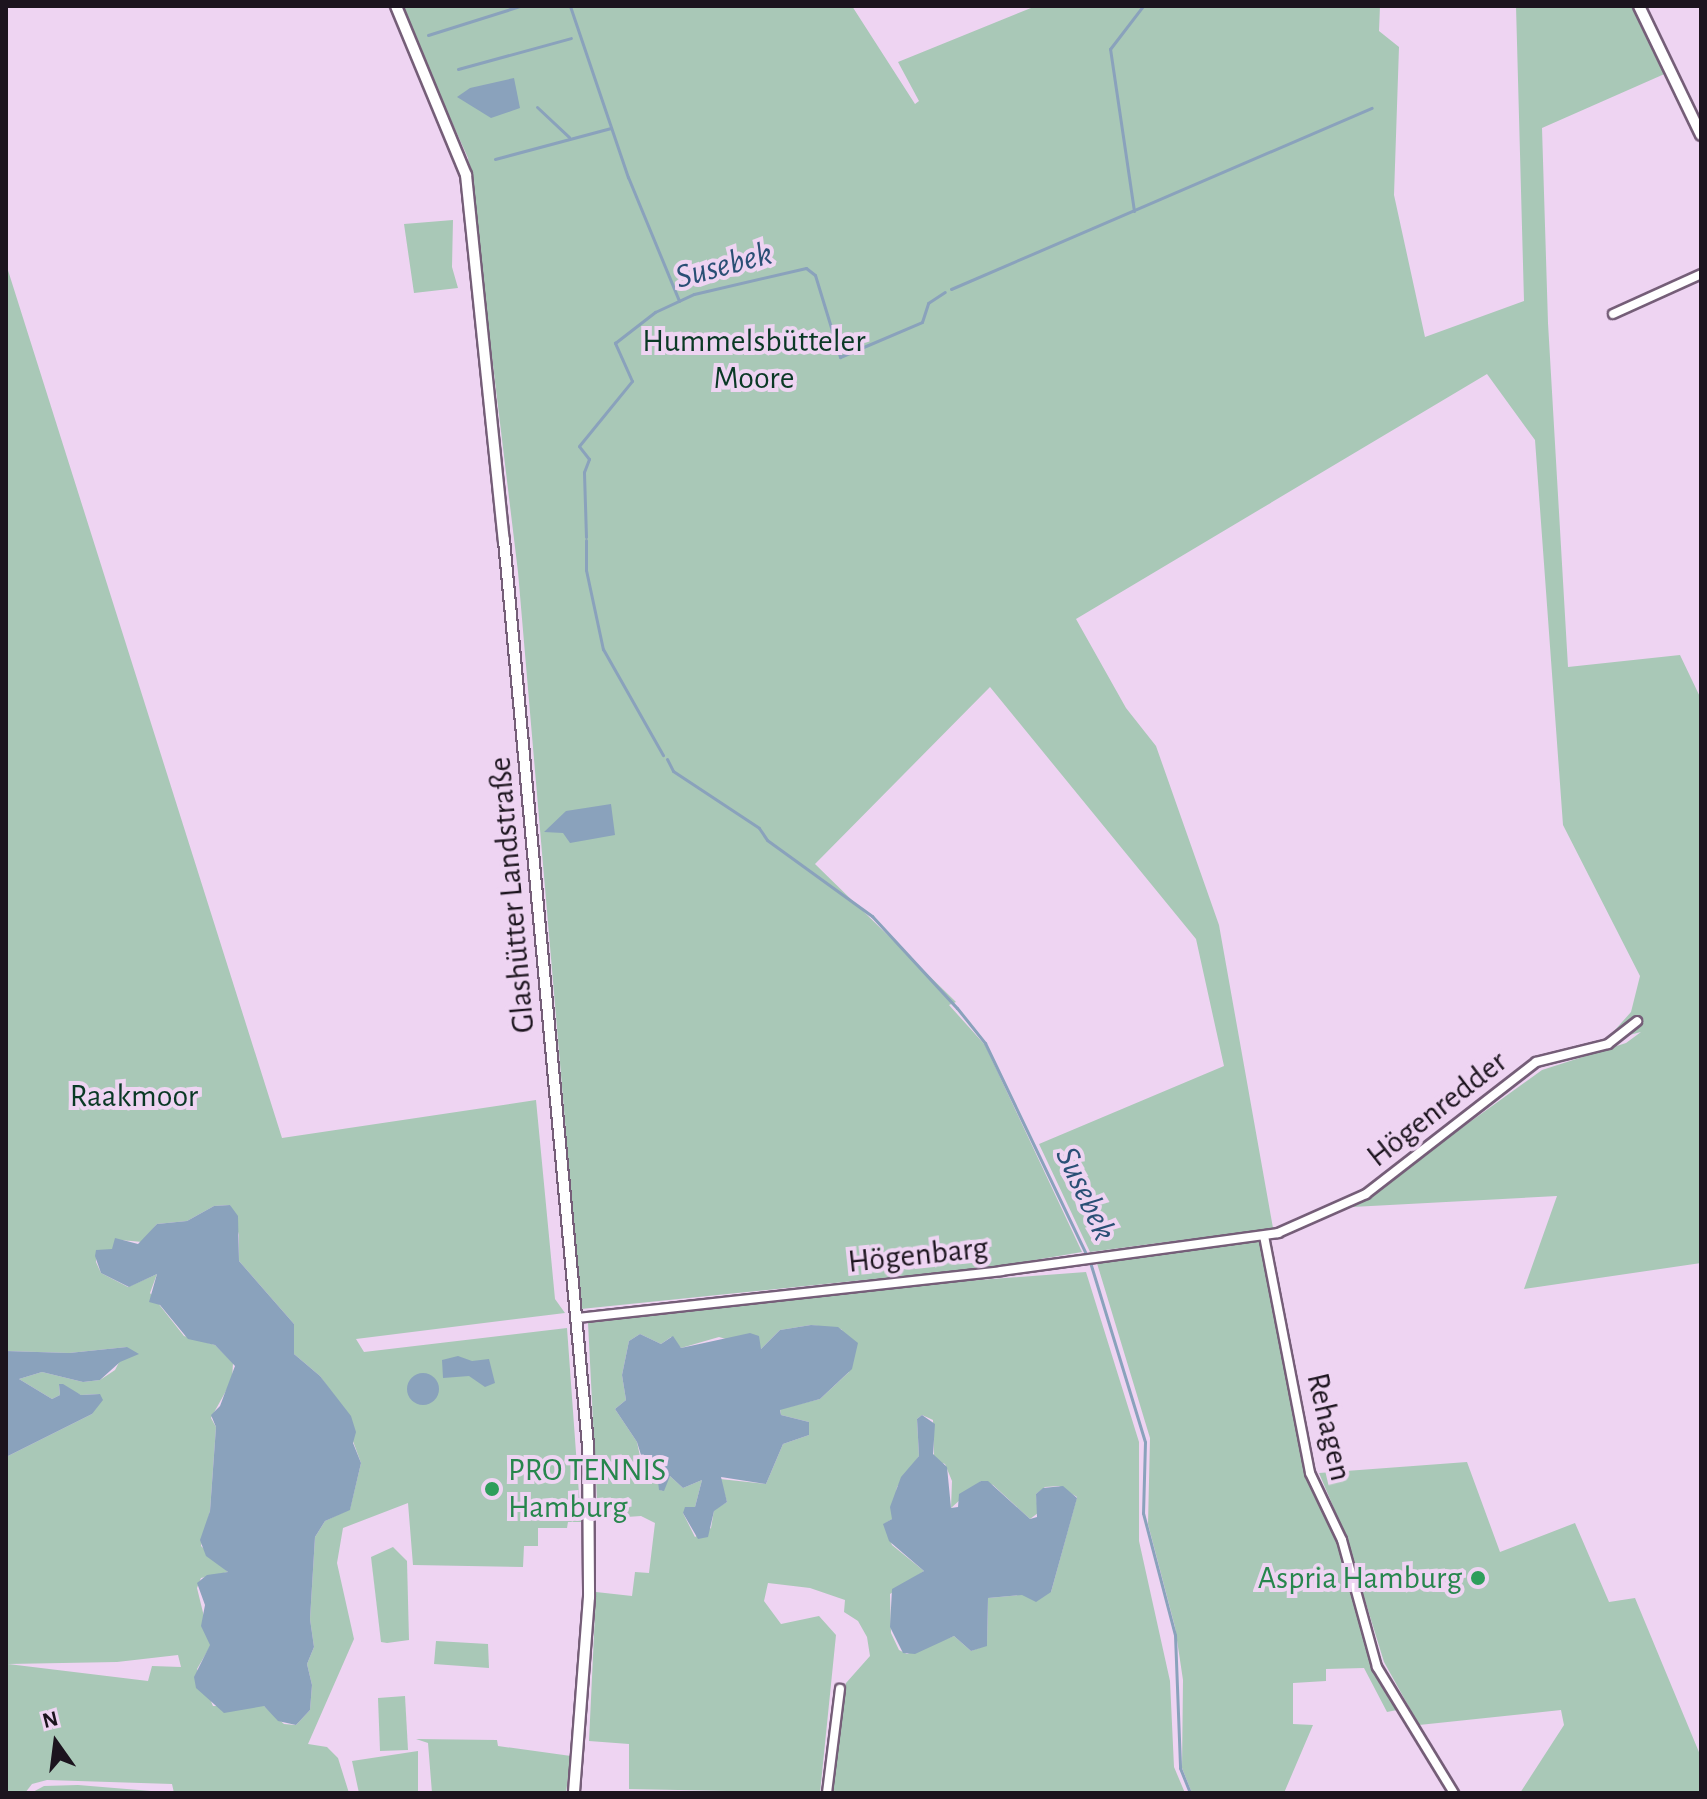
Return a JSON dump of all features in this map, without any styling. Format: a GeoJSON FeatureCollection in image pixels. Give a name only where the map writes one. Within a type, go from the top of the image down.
{"type":"FeatureCollection","features":[{"type":"Feature","properties":{"kind":"street","name":"Glashütter Landstraße"},"geometry":{"type":"LineString","coordinates":[[396,6],[460,154],[469,193],[577,1318],[591,1539],[584,1703],[574,1793]]}},
{"type":"Feature","properties":{"kind":"street"},"geometry":{"type":"LineString","coordinates":[[1639,6],[1701,135]]}},
{"type":"Feature","properties":{"kind":"street"},"geometry":{"type":"LineString","coordinates":[[1613,314],[1701,274]]}},
{"type":"Feature","properties":{"kind":"street","name":"Högenredder"},"geometry":{"type":"LineString","coordinates":[[1264,1236],[1366,1194],[1536,1062],[1608,1044],[1637,1021]]}},
{"type":"Feature","properties":{"kind":"street","name":"Högenbarg"},"geometry":{"type":"LineString","coordinates":[[577,1318],[1264,1236]]}},
{"type":"Feature","properties":{"kind":"street","name":"Rehagen"},"geometry":{"type":"LineString","coordinates":[[1264,1236],[1310,1473],[1342,1540],[1377,1667],[1454,1793]]}},
{"type":"Feature","properties":{"kind":"street"},"geometry":{"type":"LineString","coordinates":[[827,1793],[840,1689]]}},
{"type":"Feature","properties":{"kind":"green space","name":"Hummelsbütteler Moore"},"geometry":{"type":"Polygon","coordinates":[[[400,6],[852,6],[915,104],[919,101],[898,62],[1036,6],[1380,6],[1379,31],[1399,47],[1394,195],[1425,337],[1524,301],[1516,6],[1636,6],[1669,72],[1542,128],[1548,323],[1568,667],[1680,655],[1701,699],[1701,1263],[1524,1289],[1557,1196],[1352,1207],[1542,1070],[1626,1043],[1641,1032],[1617,1038],[1615,1030],[1631,1012],[1640,976],[1563,825],[1535,440],[1487,374],[1076,619],[1126,708],[1156,746],[1219,925],[1273,1228],[1090,1252],[1039,1144],[1224,1066],[1196,939],[990,687],[815,864],[956,1002],[949,1005],[985,1045],[1082,1252],[1000,1266],[581,1309],[518,572],[468,158],[400,6]]]}},
{"type":"Feature","properties":{"kind":"green space"},"geometry":{"type":"Polygon","coordinates":[[[453,220],[452,267],[458,288],[414,293],[404,224],[453,220]]]}},
{"type":"Feature","properties":{"kind":"green space","name":"Raakmoor"},"geometry":{"type":"Polygon","coordinates":[[[6,264],[282,1138],[536,1100],[555,1299],[565,1313],[356,1339],[364,1352],[567,1328],[581,1522],[568,1522],[567,1528],[538,1528],[538,1546],[524,1546],[523,1567],[413,1565],[408,1503],[343,1528],[337,1563],[354,1639],[308,1744],[327,1747],[338,1758],[349,1793],[174,1793],[172,1784],[47,1780],[32,1784],[25,1793],[6,1793],[6,1457],[92,1414],[99,1394],[81,1395],[59,1385],[60,1395],[52,1399],[19,1379],[42,1372],[83,1382],[100,1380],[115,1370],[127,1347],[69,1353],[6,1351],[6,264]],[[230,1205],[214,1206],[187,1221],[157,1224],[142,1242],[121,1240],[112,1250],[97,1250],[96,1262],[101,1273],[128,1287],[157,1274],[150,1293],[184,1336],[215,1345],[233,1363],[232,1380],[211,1418],[216,1427],[210,1511],[201,1546],[228,1572],[201,1578],[197,1588],[211,1645],[197,1669],[213,1706],[264,1706],[284,1724],[296,1725],[310,1710],[312,1685],[307,1664],[314,1647],[310,1619],[315,1537],[325,1521],[350,1509],[361,1463],[339,1403],[320,1376],[294,1354],[294,1324],[239,1261],[239,1235],[230,1205]],[[178,1655],[117,1662],[8,1664],[148,1681],[152,1666],[181,1667],[178,1655]]]}},
{"type":"Feature","properties":{"kind":"green space"},"geometry":{"type":"Polygon","coordinates":[[[1262,1240],[1307,1472],[1338,1540],[1378,1676],[1397,1710],[1387,1712],[1364,1668],[1326,1669],[1326,1681],[1293,1683],[1293,1724],[1313,1725],[1284,1793],[1192,1793],[1182,1768],[1183,1680],[1175,1627],[1148,1524],[1150,1438],[1096,1260],[1262,1240]]]}},
{"type":"Feature","properties":{"kind":"green space"},"geometry":{"type":"Polygon","coordinates":[[[1086,1272],[1139,1442],[1139,1541],[1170,1681],[1174,1767],[1185,1793],[831,1793],[846,1683],[870,1656],[867,1637],[858,1621],[844,1612],[845,1600],[810,1588],[768,1583],[764,1601],[781,1624],[819,1616],[836,1635],[820,1793],[629,1789],[629,1744],[589,1741],[596,1592],[632,1596],[635,1572],[649,1573],[655,1523],[641,1516],[598,1519],[588,1323],[953,1282],[1086,1272]],[[811,1325],[780,1330],[761,1349],[719,1337],[681,1348],[671,1337],[661,1344],[640,1334],[629,1341],[622,1375],[626,1400],[615,1409],[637,1442],[641,1461],[657,1473],[661,1491],[670,1476],[683,1488],[702,1480],[695,1507],[683,1513],[695,1537],[711,1528],[714,1510],[727,1502],[720,1479],[766,1484],[783,1444],[809,1435],[809,1422],[781,1415],[780,1409],[820,1399],[849,1372],[850,1341],[841,1329],[811,1325]],[[922,1415],[917,1419],[919,1456],[897,1487],[892,1519],[884,1524],[892,1545],[924,1571],[890,1594],[891,1633],[899,1650],[907,1654],[954,1636],[971,1651],[987,1645],[988,1598],[1051,1592],[1077,1497],[1059,1486],[1045,1487],[1036,1494],[1038,1513],[1030,1519],[993,1485],[981,1481],[951,1508],[952,1481],[945,1464],[934,1460],[933,1420],[922,1415]]]}},
{"type":"Feature","properties":{"kind":"green space","name":"Aspria Hamburg"},"geometry":{"type":"Polygon","coordinates":[[[1467,1462],[1500,1552],[1575,1523],[1609,1602],[1635,1598],[1701,1757],[1701,1793],[1520,1793],[1564,1725],[1561,1710],[1419,1725],[1384,1662],[1344,1532],[1319,1473],[1467,1462]]]}},
{"type":"Feature","properties":{"kind":"green space"},"geometry":{"type":"Polygon","coordinates":[[[393,1547],[407,1561],[409,1640],[387,1643],[381,1642],[371,1557],[393,1547]]]}},
{"type":"Feature","properties":{"kind":"green space"},"geometry":{"type":"Polygon","coordinates":[[[436,1641],[488,1644],[489,1668],[434,1664],[436,1641]]]}},
{"type":"Feature","properties":{"kind":"green space"},"geometry":{"type":"Polygon","coordinates":[[[405,1696],[408,1750],[380,1751],[378,1698],[405,1696]]]}},
{"type":"Feature","properties":{"kind":"green space"},"geometry":{"type":"Polygon","coordinates":[[[416,1739],[497,1740],[498,1746],[571,1756],[566,1793],[432,1793],[428,1743],[416,1739]]]}},
{"type":"Feature","properties":{"kind":"green space"},"geometry":{"type":"Polygon","coordinates":[[[418,1751],[418,1793],[359,1793],[352,1761],[418,1751]]]}},
{"type":"Feature","properties":{"kind":"green space"},"geometry":{"type":"Polygon","coordinates":[[[78,1785],[161,1793],[31,1793],[44,1786],[78,1785]]]}},
{"type":"Feature","properties":{"kind":"water"},"geometry":{"type":"Polygon","coordinates":[[[514,78],[520,108],[491,118],[457,97],[470,88],[514,78]]]}},
{"type":"Feature","properties":{"kind":"water"},"geometry":{"type":"Polygon","coordinates":[[[611,804],[615,835],[570,843],[563,833],[544,832],[566,811],[611,804]]]}},
{"type":"Feature","properties":{"kind":"water"},"geometry":{"type":"Polygon","coordinates":[[[230,1205],[238,1216],[239,1261],[294,1324],[294,1354],[320,1376],[351,1416],[356,1432],[353,1443],[361,1463],[350,1510],[325,1521],[315,1537],[310,1619],[314,1647],[307,1664],[312,1685],[310,1710],[296,1725],[278,1721],[264,1706],[224,1713],[196,1688],[194,1677],[210,1645],[201,1626],[205,1605],[197,1583],[207,1575],[228,1572],[206,1556],[200,1540],[210,1511],[216,1427],[211,1415],[220,1406],[235,1366],[215,1345],[188,1339],[160,1305],[149,1302],[157,1274],[129,1287],[101,1273],[95,1256],[96,1250],[112,1249],[115,1238],[138,1244],[157,1224],[187,1221],[214,1206],[230,1205]]]}},
{"type":"Feature","properties":{"kind":"water"},"geometry":{"type":"Polygon","coordinates":[[[811,1325],[838,1327],[858,1343],[852,1369],[820,1399],[780,1410],[781,1415],[809,1422],[809,1435],[783,1444],[766,1484],[721,1477],[727,1502],[714,1511],[708,1537],[698,1539],[683,1513],[685,1507],[695,1507],[702,1480],[683,1488],[670,1476],[664,1491],[659,1490],[657,1473],[645,1468],[637,1442],[615,1409],[626,1400],[622,1375],[629,1341],[640,1334],[661,1344],[673,1336],[681,1348],[750,1333],[759,1336],[761,1349],[780,1330],[811,1325]]]}},
{"type":"Feature","properties":{"kind":"water"},"geometry":{"type":"Polygon","coordinates":[[[127,1347],[139,1354],[120,1362],[100,1380],[83,1382],[42,1372],[19,1379],[52,1399],[60,1395],[59,1384],[63,1384],[81,1395],[100,1394],[103,1400],[92,1414],[6,1457],[6,1351],[69,1353],[127,1347]]]}},
{"type":"Feature","properties":{"kind":"water"},"geometry":{"type":"Polygon","coordinates":[[[458,1356],[472,1361],[489,1359],[495,1383],[485,1387],[469,1376],[443,1378],[442,1360],[458,1356]]]}},
{"type":"Feature","properties":{"kind":"water"},"geometry":{"type":"Polygon","coordinates":[[[423,1373],[434,1378],[439,1389],[434,1400],[423,1405],[412,1400],[407,1389],[412,1378],[423,1373]]]}},
{"type":"Feature","properties":{"kind":"water"},"geometry":{"type":"Polygon","coordinates":[[[922,1415],[935,1424],[933,1454],[947,1467],[951,1508],[958,1507],[959,1494],[981,1481],[988,1481],[1030,1519],[1037,1517],[1036,1494],[1043,1488],[1063,1486],[1077,1498],[1051,1592],[1036,1602],[1022,1595],[988,1598],[987,1646],[971,1651],[954,1636],[915,1654],[903,1653],[890,1627],[892,1589],[924,1571],[889,1541],[883,1524],[892,1519],[890,1507],[901,1477],[919,1456],[917,1419],[922,1415]]]}},
{"type":"Feature","properties":{"kind":"waterway"},"geometry":{"type":"LineString","coordinates":[[428,35],[520,6]]}},
{"type":"Feature","properties":{"kind":"waterway"},"geometry":{"type":"LineString","coordinates":[[570,6],[628,177],[679,301]]}},
{"type":"Feature","properties":{"kind":"waterway"},"geometry":{"type":"LineString","coordinates":[[1134,211],[1110,49],[1143,6]]}},
{"type":"Feature","properties":{"kind":"waterway"},"geometry":{"type":"LineString","coordinates":[[458,69],[571,38]]}},
{"type":"Feature","properties":{"kind":"waterway"},"geometry":{"type":"LineString","coordinates":[[537,107],[569,137]]}},
{"type":"Feature","properties":{"kind":"waterway","name":"Susebek"},"geometry":{"type":"LineString","coordinates":[[951,289],[1372,108]]}},
{"type":"Feature","properties":{"kind":"waterway"},"geometry":{"type":"LineString","coordinates":[[495,159],[611,128]]}},
{"type":"Feature","properties":{"kind":"waterway","name":"Susebek"},"geometry":{"type":"LineString","coordinates":[[586,537],[584,472],[589,459],[579,446],[632,381],[615,343],[655,312],[694,294],[806,268],[815,275],[840,357],[922,322],[928,303],[945,292]]}},
{"type":"Feature","properties":{"kind":"waterway","name":"Susebek"},"geometry":{"type":"LineString","coordinates":[[586,540],[586,570],[603,649],[663,755]]}},
{"type":"Feature","properties":{"kind":"waterway","name":"Susebek"},"geometry":{"type":"LineString","coordinates":[[667,759],[673,771],[759,828],[767,840],[872,916],[957,1008],[985,1043],[1087,1256]]}},
{"type":"Feature","properties":{"kind":"waterway","name":"Susebek"},"geometry":{"type":"LineString","coordinates":[[1090,1262],[1145,1442],[1143,1513],[1175,1635],[1180,1768],[1190,1793]]}},
{"type":"Feature","properties":{"kind":"place","name":"PRO TENNIS Hamburg"},"geometry":{"type":"Point","coordinates":[492,1489]}},
{"type":"Feature","properties":{"kind":"place","name":"Aspria Hamburg"},"geometry":{"type":"Point","coordinates":[1478,1578]}}]}
